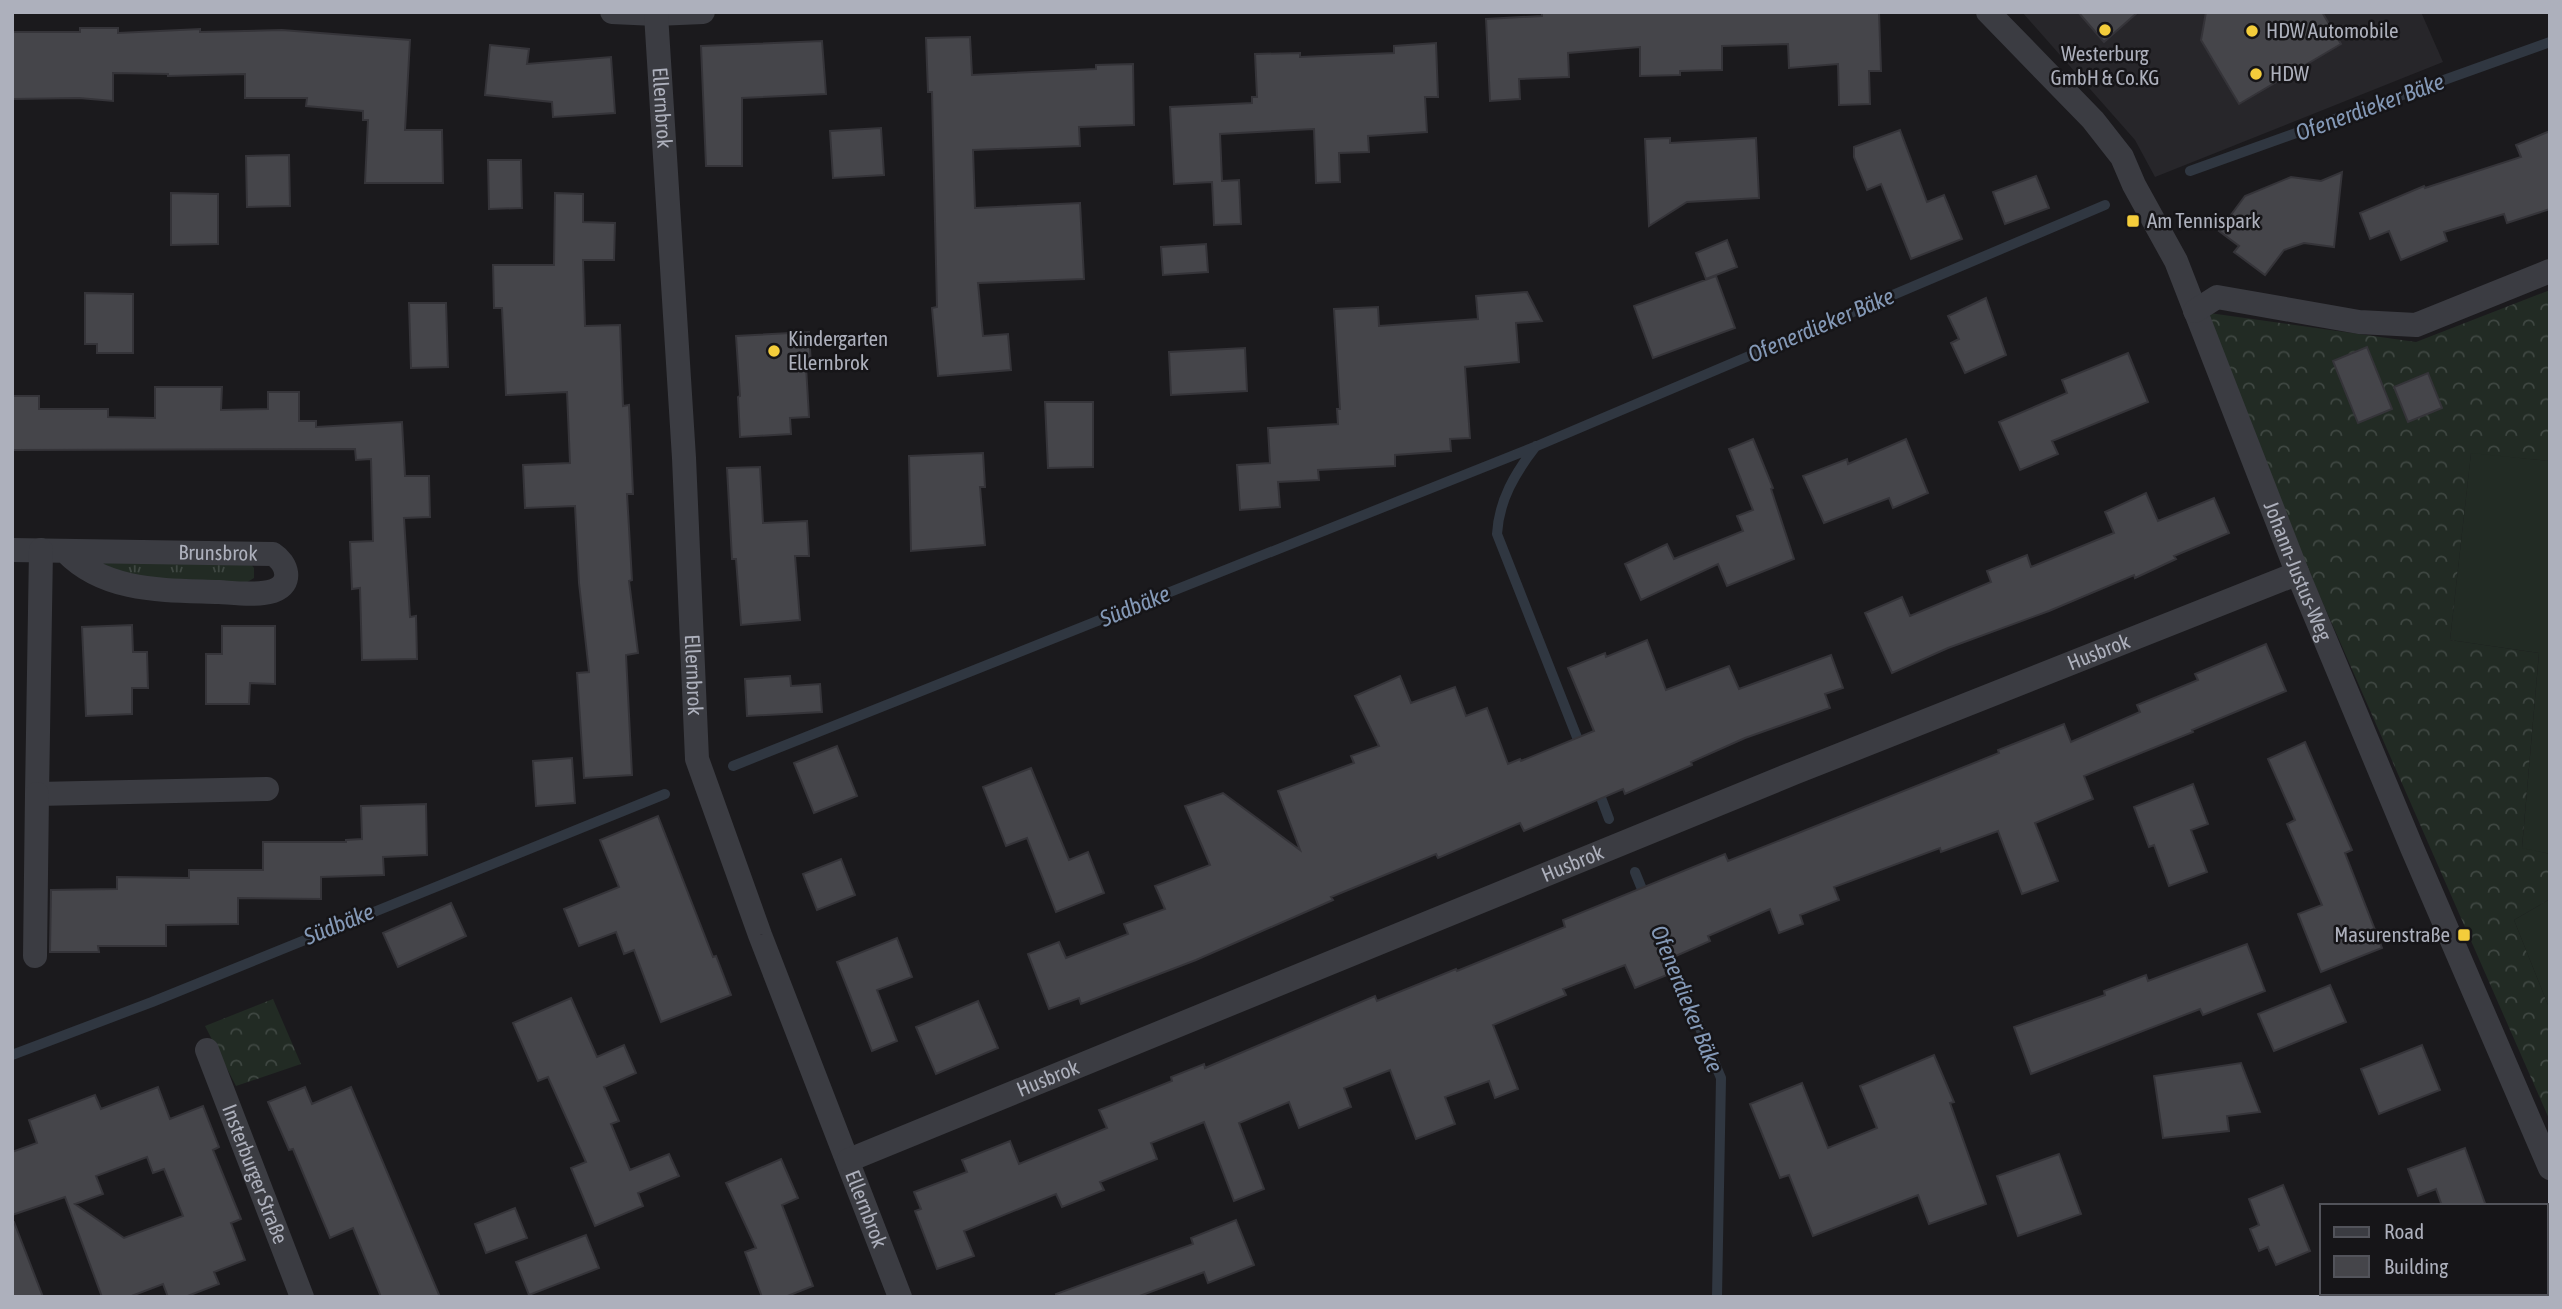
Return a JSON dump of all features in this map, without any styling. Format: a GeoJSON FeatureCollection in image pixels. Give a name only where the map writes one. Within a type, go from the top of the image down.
{"type":"FeatureCollection","features":[{"type":"Feature","properties":{"kind":"street"},"geometry":{"type":"LineString","coordinates":[[611,12],[703,12]]}},
{"type":"Feature","properties":{"kind":"street","name":"Johann-Justus-Weg"},"geometry":{"type":"LineString","coordinates":[[1988,12],[2093,120],[2122,156],[2134,185],[2176,261],[2297,572],[2422,872],[2550,1168]]}},
{"type":"Feature","properties":{"kind":"street","name":"Ellernbrok"},"geometry":{"type":"LineString","coordinates":[[656,14],[684,458],[697,759],[760,935],[900,1297]]}},
{"type":"Feature","properties":{"kind":"street"},"geometry":{"type":"LineString","coordinates":[[2195,311],[2217,297],[2359,322],[2416,325],[2550,271]]}},
{"type":"Feature","properties":{"kind":"street","name":"Brunsbrok"},"geometry":{"type":"LineString","coordinates":[[12,550],[273,554],[284,561],[287,572],[283,584],[273,591],[246,593],[150,589],[100,576],[53,551]]}},
{"type":"Feature","properties":{"kind":"street"},"geometry":{"type":"LineString","coordinates":[[34,956],[37,793],[53,551]]}},
{"type":"Feature","properties":{"kind":"street","name":"Husbrok"},"geometry":{"type":"LineString","coordinates":[[849,1160],[1755,789],[1964,708],[2286,579],[2297,572]]}},
{"type":"Feature","properties":{"kind":"street"},"geometry":{"type":"LineString","coordinates":[[37,793],[267,789]]}},
{"type":"Feature","properties":{"kind":"street","name":"Insterburger Straße"},"geometry":{"type":"LineString","coordinates":[[208,1050],[302,1297]]}},
{"type":"Feature","properties":{"kind":"shaded area"},"geometry":{"type":"Polygon","coordinates":[[[2022,12],[2421,12],[2443,62],[2155,177],[2135,140],[2022,12]]]}},
{"type":"Feature","properties":{"kind":"green space"},"geometry":{"type":"Polygon","coordinates":[[[2550,290],[2550,461],[2471,454],[2450,640],[2539,653],[2522,847],[2550,854],[2550,899],[2514,920],[2550,1010],[2550,1121],[2195,311],[2416,342],[2550,290]]]}},
{"type":"Feature","properties":{"kind":"green space"},"geometry":{"type":"Polygon","coordinates":[[[2471,453],[2550,461],[2550,854],[2522,848],[2539,653],[2450,640],[2471,453]]]}},
{"type":"Feature","properties":{"kind":"green space"},"geometry":{"type":"Polygon","coordinates":[[[92,559],[250,563],[254,568],[254,578],[244,584],[144,582],[92,559]]]}},
{"type":"Feature","properties":{"kind":"green space"},"geometry":{"type":"Polygon","coordinates":[[[2550,899],[2550,1010],[2514,920],[2550,899]]]}},
{"type":"Feature","properties":{"kind":"green space"},"geometry":{"type":"Polygon","coordinates":[[[273,999],[301,1064],[236,1086],[205,1026],[273,999]]]}},
{"type":"Feature","properties":{"kind":"building"},"geometry":{"type":"Polygon","coordinates":[[[1542,12],[1879,12],[1881,71],[1869,71],[1870,104],[1839,105],[1838,64],[1789,68],[1788,44],[1722,46],[1722,70],[1640,76],[1640,47],[1568,53],[1569,77],[1519,79],[1520,99],[1490,101],[1486,19],[1542,16],[1542,12]]]}},
{"type":"Feature","properties":{"kind":"building","name":"Westerburg GmbH & Co.KG"},"geometry":{"type":"Polygon","coordinates":[[[2078,12],[2138,12],[2104,42],[2078,12]]]}},
{"type":"Feature","properties":{"kind":"building","name":"HDW"},"geometry":{"type":"Polygon","coordinates":[[[2206,12],[2322,12],[2341,44],[2239,104],[2201,40],[2206,12]]]}},
{"type":"Feature","properties":{"kind":"building"},"geometry":{"type":"Polygon","coordinates":[[[80,28],[118,28],[118,33],[200,29],[200,32],[282,30],[410,40],[405,130],[442,130],[443,183],[365,183],[368,120],[363,120],[363,111],[306,106],[307,98],[245,98],[245,74],[168,76],[113,73],[113,101],[79,98],[12,99],[12,32],[80,32],[80,28]]]}},
{"type":"Feature","properties":{"kind":"building"},"geometry":{"type":"Polygon","coordinates":[[[970,37],[972,75],[1096,69],[1096,65],[1133,64],[1134,125],[1079,127],[1080,146],[973,150],[975,208],[1080,203],[1084,279],[978,283],[983,336],[1008,334],[1011,370],[938,376],[932,308],[937,307],[932,92],[928,92],[926,38],[970,37]]]}},
{"type":"Feature","properties":{"kind":"building"},"geometry":{"type":"Polygon","coordinates":[[[822,41],[826,94],[742,98],[742,166],[706,166],[701,46],[822,41]]]}},
{"type":"Feature","properties":{"kind":"building"},"geometry":{"type":"Polygon","coordinates":[[[1436,43],[1438,97],[1425,97],[1427,132],[1368,136],[1369,152],[1339,153],[1340,182],[1316,183],[1314,129],[1220,134],[1222,181],[1239,180],[1241,224],[1214,225],[1212,182],[1174,184],[1170,107],[1252,103],[1252,97],[1257,97],[1255,54],[1300,53],[1300,57],[1394,53],[1394,46],[1436,43]]]}},
{"type":"Feature","properties":{"kind":"building"},"geometry":{"type":"Polygon","coordinates":[[[490,45],[529,49],[527,64],[611,57],[615,113],[553,117],[552,102],[485,95],[490,45]]]}},
{"type":"Feature","properties":{"kind":"building"},"geometry":{"type":"Polygon","coordinates":[[[881,128],[884,175],[833,178],[830,131],[881,128]]]}},
{"type":"Feature","properties":{"kind":"building"},"geometry":{"type":"Polygon","coordinates":[[[1900,130],[1927,202],[1944,195],[1962,239],[1911,259],[1881,184],[1867,190],[1854,157],[1854,147],[1900,130]]]}},
{"type":"Feature","properties":{"kind":"building"},"geometry":{"type":"Polygon","coordinates":[[[2550,131],[2550,209],[2507,223],[2504,214],[2444,232],[2447,241],[2401,260],[2389,231],[2370,239],[2360,213],[2424,186],[2425,188],[2521,157],[2516,145],[2550,131]]]}},
{"type":"Feature","properties":{"kind":"building"},"geometry":{"type":"Polygon","coordinates":[[[1670,138],[1670,143],[1756,138],[1759,198],[1687,202],[1649,226],[1645,139],[1670,138]]]}},
{"type":"Feature","properties":{"kind":"building"},"geometry":{"type":"Polygon","coordinates":[[[289,155],[290,206],[247,207],[246,156],[289,155]]]}},
{"type":"Feature","properties":{"kind":"building"},"geometry":{"type":"Polygon","coordinates":[[[488,160],[521,160],[522,208],[489,209],[488,160]]]}},
{"type":"Feature","properties":{"kind":"building"},"geometry":{"type":"Polygon","coordinates":[[[2342,172],[2334,247],[2304,243],[2284,250],[2265,275],[2234,252],[2239,246],[2219,231],[2245,196],[2291,177],[2321,181],[2342,172]]]}},
{"type":"Feature","properties":{"kind":"building"},"geometry":{"type":"Polygon","coordinates":[[[2036,176],[2049,208],[2005,224],[1993,192],[2036,176]]]}},
{"type":"Feature","properties":{"kind":"building"},"geometry":{"type":"Polygon","coordinates":[[[171,193],[218,194],[218,244],[171,245],[171,193]]]}},
{"type":"Feature","properties":{"kind":"building"},"geometry":{"type":"Polygon","coordinates":[[[555,193],[583,194],[583,222],[615,223],[614,260],[583,260],[585,326],[620,325],[623,406],[629,405],[633,494],[627,494],[632,580],[629,581],[638,653],[626,655],[632,775],[584,778],[577,673],[589,672],[579,583],[575,506],[525,508],[523,465],[570,463],[567,392],[506,395],[502,308],[494,308],[493,265],[554,265],[555,193]]]}},
{"type":"Feature","properties":{"kind":"building"},"geometry":{"type":"Polygon","coordinates":[[[1727,240],[1737,267],[1706,279],[1696,253],[1727,240]]]}},
{"type":"Feature","properties":{"kind":"building"},"geometry":{"type":"Polygon","coordinates":[[[1206,244],[1208,272],[1163,275],[1161,247],[1206,244]]]}},
{"type":"Feature","properties":{"kind":"building"},"geometry":{"type":"Polygon","coordinates":[[[1716,276],[1735,328],[1653,358],[1634,306],[1716,276]]]}},
{"type":"Feature","properties":{"kind":"building"},"geometry":{"type":"Polygon","coordinates":[[[1527,292],[1542,321],[1516,323],[1519,362],[1465,367],[1470,438],[1450,439],[1451,451],[1395,455],[1395,466],[1318,470],[1319,480],[1278,482],[1280,507],[1240,510],[1237,465],[1270,463],[1268,428],[1338,424],[1337,409],[1340,409],[1334,309],[1378,307],[1379,326],[1478,319],[1476,296],[1527,292]]]}},
{"type":"Feature","properties":{"kind":"building"},"geometry":{"type":"Polygon","coordinates":[[[85,293],[133,294],[133,353],[97,353],[97,344],[85,344],[85,293]]]}},
{"type":"Feature","properties":{"kind":"building"},"geometry":{"type":"Polygon","coordinates":[[[1986,298],[2006,355],[1965,373],[1951,343],[1959,339],[1948,316],[1986,298]]]}},
{"type":"Feature","properties":{"kind":"building"},"geometry":{"type":"Polygon","coordinates":[[[409,303],[446,303],[448,367],[411,368],[409,303]]]}},
{"type":"Feature","properties":{"kind":"building"},"geometry":{"type":"Polygon","coordinates":[[[809,332],[811,365],[806,366],[809,417],[790,418],[791,434],[740,437],[736,336],[809,332]]]}},
{"type":"Feature","properties":{"kind":"building"},"geometry":{"type":"Polygon","coordinates":[[[2367,347],[2392,409],[2358,423],[2333,361],[2367,347]]]}},
{"type":"Feature","properties":{"kind":"building"},"geometry":{"type":"Polygon","coordinates":[[[1245,348],[1247,391],[1171,395],[1169,352],[1245,348]]]}},
{"type":"Feature","properties":{"kind":"building"},"geometry":{"type":"Polygon","coordinates":[[[2128,353],[2148,402],[2052,441],[2058,454],[2020,470],[1999,422],[2067,393],[2062,380],[2128,353]]]}},
{"type":"Feature","properties":{"kind":"building"},"geometry":{"type":"Polygon","coordinates":[[[2428,373],[2442,408],[2408,422],[2394,387],[2428,373]]]}},
{"type":"Feature","properties":{"kind":"building"},"geometry":{"type":"Polygon","coordinates":[[[155,387],[222,387],[221,410],[268,409],[268,392],[299,392],[299,421],[316,421],[316,427],[402,422],[405,476],[429,476],[430,517],[404,518],[410,617],[416,616],[417,659],[362,660],[360,588],[352,589],[350,542],[373,541],[371,459],[356,460],[355,449],[12,450],[12,396],[39,396],[39,409],[108,409],[108,417],[155,418],[155,387]]]}},
{"type":"Feature","properties":{"kind":"building"},"geometry":{"type":"Polygon","coordinates":[[[1045,402],[1093,402],[1093,467],[1048,468],[1045,402]]]}},
{"type":"Feature","properties":{"kind":"building"},"geometry":{"type":"Polygon","coordinates":[[[1753,439],[1773,488],[1771,489],[1794,559],[1727,586],[1718,564],[1641,600],[1625,564],[1667,544],[1674,559],[1743,531],[1737,516],[1753,510],[1729,449],[1753,439]]]}},
{"type":"Feature","properties":{"kind":"building"},"geometry":{"type":"Polygon","coordinates":[[[1906,439],[1928,493],[1893,508],[1889,498],[1824,523],[1803,476],[1847,459],[1848,464],[1906,439]]]}},
{"type":"Feature","properties":{"kind":"building"},"geometry":{"type":"Polygon","coordinates":[[[983,453],[985,487],[980,487],[985,545],[911,551],[909,456],[983,453]]]}},
{"type":"Feature","properties":{"kind":"building"},"geometry":{"type":"Polygon","coordinates":[[[760,467],[763,523],[807,521],[809,556],[795,556],[800,620],[741,625],[736,559],[732,559],[727,468],[760,467]]]}},
{"type":"Feature","properties":{"kind":"building"},"geometry":{"type":"Polygon","coordinates":[[[2146,493],[2158,521],[2214,498],[2229,533],[2174,556],[2176,559],[2135,578],[2134,575],[2049,611],[1948,648],[1892,673],[1865,613],[1902,597],[1910,616],[1991,582],[1987,571],[2027,555],[2031,567],[2114,533],[2105,512],[2146,493]]]}},
{"type":"Feature","properties":{"kind":"building"},"geometry":{"type":"Polygon","coordinates":[[[132,625],[133,652],[147,652],[148,688],[132,688],[132,714],[86,716],[82,627],[132,625]]]}},
{"type":"Feature","properties":{"kind":"building"},"geometry":{"type":"Polygon","coordinates":[[[222,626],[275,626],[275,684],[250,683],[249,704],[206,704],[206,654],[222,654],[222,626]]]}},
{"type":"Feature","properties":{"kind":"building"},"geometry":{"type":"Polygon","coordinates":[[[1647,640],[1666,690],[1729,666],[1739,689],[1831,655],[1843,688],[1825,694],[1830,708],[1745,738],[1625,794],[1623,789],[1524,831],[1520,823],[1438,858],[1436,854],[1331,897],[1333,900],[1196,960],[1081,1004],[1079,998],[1049,1009],[1028,954],[1059,942],[1066,958],[1128,934],[1124,924],[1165,909],[1155,886],[1210,865],[1185,806],[1223,793],[1300,850],[1278,791],[1354,763],[1351,756],[1379,746],[1355,696],[1400,676],[1411,703],[1455,687],[1466,716],[1487,708],[1508,764],[1594,731],[1568,668],[1605,653],[1606,657],[1647,640]]]}},
{"type":"Feature","properties":{"kind":"building"},"geometry":{"type":"Polygon","coordinates":[[[2266,644],[2286,691],[2084,776],[2093,799],[2035,823],[2058,881],[2022,894],[1998,831],[1941,852],[1940,848],[1834,887],[1839,900],[1800,915],[1803,924],[1779,933],[1770,909],[1708,936],[1710,941],[1662,962],[1667,975],[1635,988],[1625,965],[1563,989],[1566,995],[1493,1025],[1518,1089],[1495,1098],[1489,1081],[1445,1097],[1455,1124],[1416,1139],[1390,1070],[1344,1088],[1351,1107],[1299,1128],[1289,1102],[1239,1123],[1264,1189],[1234,1201],[1204,1122],[1151,1143],[1157,1159],[1100,1182],[1104,1190],[1062,1207],[1056,1194],[964,1231],[974,1256],[937,1269],[915,1211],[921,1209],[914,1192],[967,1172],[962,1160],[1010,1141],[1019,1164],[1107,1128],[1099,1110],[1172,1081],[1171,1077],[1204,1064],[1205,1068],[1375,996],[1377,1001],[1456,969],[1457,971],[1565,927],[1563,920],[1725,854],[1728,861],[1999,753],[1998,750],[2064,724],[2071,742],[2140,712],[2137,705],[2198,680],[2195,674],[2266,644]]]}},
{"type":"Feature","properties":{"kind":"building"},"geometry":{"type":"Polygon","coordinates":[[[790,676],[791,686],[820,684],[822,712],[747,716],[745,679],[790,676]]]}},
{"type":"Feature","properties":{"kind":"building"},"geometry":{"type":"Polygon","coordinates":[[[2305,742],[2352,850],[2345,853],[2382,948],[2321,972],[2298,914],[2322,905],[2287,824],[2295,820],[2268,759],[2305,742]]]}},
{"type":"Feature","properties":{"kind":"building"},"geometry":{"type":"Polygon","coordinates":[[[837,746],[857,796],[814,813],[794,763],[837,746]]]}},
{"type":"Feature","properties":{"kind":"building"},"geometry":{"type":"Polygon","coordinates":[[[572,758],[575,803],[536,806],[533,761],[572,758]]]}},
{"type":"Feature","properties":{"kind":"building"},"geometry":{"type":"Polygon","coordinates":[[[1031,768],[1069,860],[1088,852],[1104,893],[1056,912],[1027,838],[1006,846],[983,787],[1031,768]]]}},
{"type":"Feature","properties":{"kind":"building"},"geometry":{"type":"Polygon","coordinates":[[[2193,784],[2208,824],[2191,830],[2207,872],[2169,886],[2154,845],[2149,847],[2134,807],[2193,784]]]}},
{"type":"Feature","properties":{"kind":"building"},"geometry":{"type":"Polygon","coordinates":[[[426,804],[427,855],[383,857],[384,875],[321,877],[321,899],[238,898],[238,924],[166,925],[166,946],[98,946],[99,952],[50,952],[51,890],[117,889],[117,877],[189,878],[189,870],[263,870],[263,842],[346,842],[362,839],[361,806],[426,804]]]}},
{"type":"Feature","properties":{"kind":"building"},"geometry":{"type":"Polygon","coordinates":[[[658,816],[713,957],[716,956],[731,995],[661,1022],[634,950],[624,954],[616,932],[579,946],[564,909],[619,887],[600,840],[658,816]]]}},
{"type":"Feature","properties":{"kind":"building"},"geometry":{"type":"Polygon","coordinates":[[[841,859],[855,895],[817,910],[803,874],[841,859]]]}},
{"type":"Feature","properties":{"kind":"building"},"geometry":{"type":"Polygon","coordinates":[[[451,903],[466,936],[398,967],[383,933],[451,903]]]}},
{"type":"Feature","properties":{"kind":"building"},"geometry":{"type":"Polygon","coordinates":[[[897,938],[912,977],[877,990],[897,1041],[872,1051],[837,962],[897,938]]]}},
{"type":"Feature","properties":{"kind":"building"},"geometry":{"type":"Polygon","coordinates":[[[2247,944],[2265,991],[2203,1015],[2200,1009],[2031,1074],[2014,1027],[2105,995],[2104,991],[2146,975],[2148,981],[2247,944]]]}},
{"type":"Feature","properties":{"kind":"building"},"geometry":{"type":"Polygon","coordinates":[[[2330,985],[2346,1022],[2274,1051],[2258,1014],[2330,985]]]}},
{"type":"Feature","properties":{"kind":"building"},"geometry":{"type":"Polygon","coordinates":[[[571,998],[597,1057],[624,1045],[636,1073],[604,1087],[619,1121],[611,1124],[630,1170],[669,1154],[679,1176],[638,1193],[643,1206],[595,1226],[571,1168],[586,1162],[548,1077],[538,1081],[513,1023],[571,998]]]}},
{"type":"Feature","properties":{"kind":"building"},"geometry":{"type":"Polygon","coordinates":[[[978,1001],[998,1048],[936,1074],[916,1027],[978,1001]]]}},
{"type":"Feature","properties":{"kind":"building"},"geometry":{"type":"Polygon","coordinates":[[[2422,1045],[2440,1090],[2379,1114],[2361,1069],[2422,1045]]]}},
{"type":"Feature","properties":{"kind":"building"},"geometry":{"type":"Polygon","coordinates":[[[1934,1055],[1954,1102],[1950,1103],[1986,1204],[1929,1224],[1918,1195],[1813,1236],[1789,1175],[1780,1178],[1750,1104],[1802,1083],[1828,1148],[1877,1128],[1860,1086],[1934,1055]]]}},
{"type":"Feature","properties":{"kind":"building"},"geometry":{"type":"Polygon","coordinates":[[[2241,1063],[2260,1112],[2227,1116],[2229,1131],[2163,1138],[2154,1076],[2241,1063]]]}},
{"type":"Feature","properties":{"kind":"building"},"geometry":{"type":"Polygon","coordinates":[[[158,1087],[170,1119],[203,1106],[219,1147],[213,1150],[241,1219],[231,1223],[245,1260],[214,1272],[219,1284],[185,1297],[168,1297],[163,1284],[129,1297],[102,1297],[65,1197],[12,1215],[12,1152],[37,1143],[29,1120],[95,1095],[101,1109],[158,1087]],[[147,1157],[96,1176],[103,1194],[75,1204],[124,1238],[183,1216],[164,1169],[153,1173],[147,1157]]]}},
{"type":"Feature","properties":{"kind":"building"},"geometry":{"type":"Polygon","coordinates":[[[305,1087],[312,1104],[351,1087],[440,1297],[381,1297],[353,1228],[330,1238],[293,1149],[289,1150],[268,1102],[305,1087]]]}},
{"type":"Feature","properties":{"kind":"building"},"geometry":{"type":"Polygon","coordinates":[[[2465,1148],[2485,1204],[2441,1204],[2436,1189],[2418,1196],[2408,1169],[2465,1148]]]}},
{"type":"Feature","properties":{"kind":"building"},"geometry":{"type":"Polygon","coordinates":[[[2059,1154],[2081,1214],[2018,1236],[1997,1176],[2059,1154]]]}},
{"type":"Feature","properties":{"kind":"building"},"geometry":{"type":"Polygon","coordinates":[[[781,1159],[798,1198],[782,1205],[813,1286],[785,1297],[762,1297],[745,1252],[756,1248],[726,1183],[781,1159]]]}},
{"type":"Feature","properties":{"kind":"building"},"geometry":{"type":"Polygon","coordinates":[[[2283,1185],[2310,1251],[2276,1265],[2268,1247],[2259,1251],[2250,1229],[2259,1225],[2249,1199],[2283,1185]]]}},
{"type":"Feature","properties":{"kind":"building"},"geometry":{"type":"Polygon","coordinates":[[[515,1208],[527,1238],[486,1253],[475,1224],[515,1208]]]}},
{"type":"Feature","properties":{"kind":"building"},"geometry":{"type":"Polygon","coordinates":[[[1236,1220],[1254,1265],[1208,1283],[1204,1272],[1137,1297],[1057,1297],[1056,1294],[1193,1244],[1191,1238],[1236,1220]]]}},
{"type":"Feature","properties":{"kind":"building"},"geometry":{"type":"Polygon","coordinates":[[[14,1222],[43,1297],[12,1297],[14,1222]]]}},
{"type":"Feature","properties":{"kind":"building"},"geometry":{"type":"Polygon","coordinates":[[[586,1235],[599,1268],[529,1295],[516,1262],[586,1235]]]}},
{"type":"Feature","properties":{"kind":"waterway","name":"Ofenerdieker Bäke"},"geometry":{"type":"LineString","coordinates":[[2190,171],[2550,42]]}},
{"type":"Feature","properties":{"kind":"waterway","name":"Südbäke"},"geometry":{"type":"LineString","coordinates":[[733,766],[1537,446],[2105,205]]}},
{"type":"Feature","properties":{"kind":"waterway"},"geometry":{"type":"LineString","coordinates":[[1536,446],[1509,487],[1497,534],[1582,750]]}},
{"type":"Feature","properties":{"kind":"waterway"},"geometry":{"type":"LineString","coordinates":[[1597,787],[1609,819]]}},
{"type":"Feature","properties":{"kind":"waterway","name":"Südbäke"},"geometry":{"type":"LineString","coordinates":[[12,1055],[152,1002],[665,794]]}},
{"type":"Feature","properties":{"kind":"waterway","name":"Ofenerdieker Bäke"},"geometry":{"type":"LineString","coordinates":[[1635,872],[1646,899]]}},
{"type":"Feature","properties":{"kind":"waterway","name":"Ofenerdieker Bäke"},"geometry":{"type":"LineString","coordinates":[[1666,948],[1721,1078],[1717,1297]]}},
{"type":"Feature","properties":{"kind":"place","name":"Westerburg GmbH & Co.KG"},"geometry":{"type":"Point","coordinates":[2105,30]}},
{"type":"Feature","properties":{"kind":"place","name":"HDW Automobile"},"geometry":{"type":"Point","coordinates":[2252,31]}},
{"type":"Feature","properties":{"kind":"place","name":"HDW"},"geometry":{"type":"Point","coordinates":[2256,74]}},
{"type":"Feature","properties":{"kind":"place","name":"Am Tennispark"},"geometry":{"type":"Point","coordinates":[2133,221]}},
{"type":"Feature","properties":{"kind":"place","name":"Kindergarten Ellernbrok"},"geometry":{"type":"Point","coordinates":[774,351]}},
{"type":"Feature","properties":{"kind":"place","name":"Masurenstraße"},"geometry":{"type":"Point","coordinates":[2464,935]}}]}
